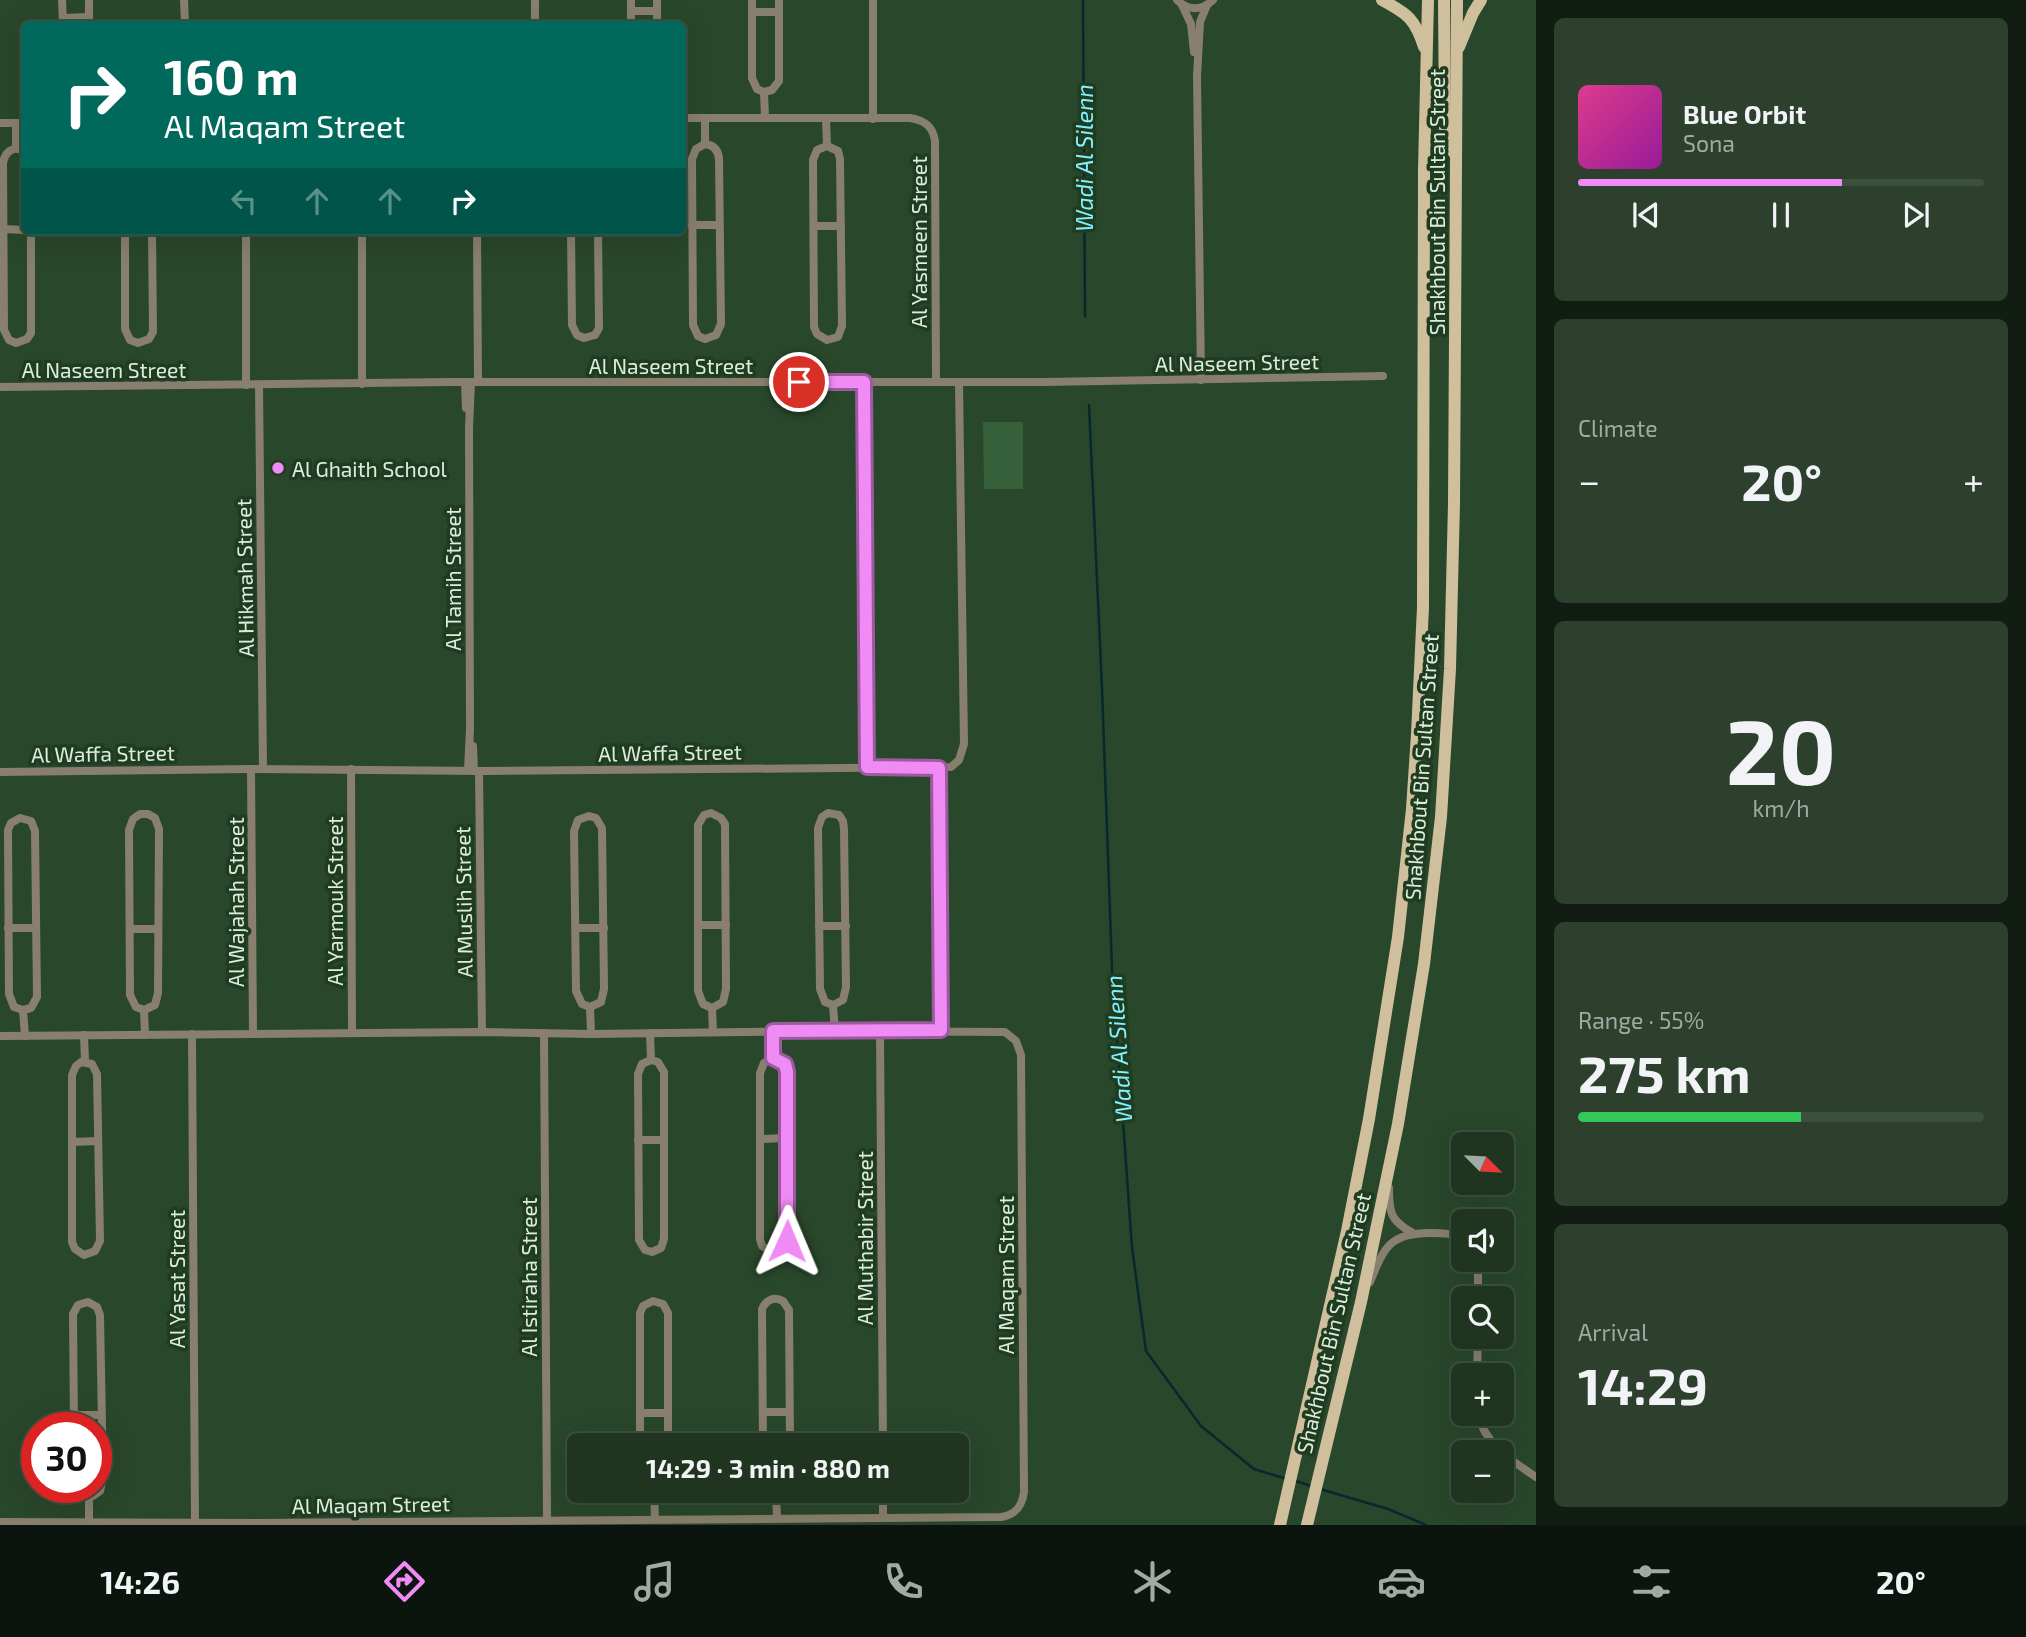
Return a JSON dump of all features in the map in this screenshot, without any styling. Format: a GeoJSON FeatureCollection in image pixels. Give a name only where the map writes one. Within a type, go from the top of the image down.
{"type":"FeatureCollection","features":[{"type":"Feature","properties":{"kind":"main road"},"geometry":{"type":"LineString","coordinates":[[1382,0],[1402,11],[1414,22],[1427,58]]}},
{"type":"Feature","properties":{"kind":"main road","name":"Shakhbout Bin Sultan Street"},"geometry":{"type":"LineString","coordinates":[[1280,1525],[1347,1231],[1369,1119],[1398,937],[1412,809],[1423,582],[1424,170],[1428,0]]}},
{"type":"Feature","properties":{"kind":"main road"},"geometry":{"type":"LineString","coordinates":[[1444,0],[1445,128],[1448,144],[1456,154]]}},
{"type":"Feature","properties":{"kind":"main road","name":"Shakhbout Bin Sultan Street"},"geometry":{"type":"LineString","coordinates":[[1307,1525],[1361,1302],[1408,1070],[1424,964],[1441,817],[1450,669],[1454,503],[1457,0]]}},
{"type":"Feature","properties":{"kind":"main road"},"geometry":{"type":"LineString","coordinates":[[1457,54],[1481,0]]}},
{"type":"Feature","properties":{"kind":"street"},"geometry":{"type":"LineString","coordinates":[[62,0],[63,21],[89,21],[89,0]]}},
{"type":"Feature","properties":{"kind":"street"},"geometry":{"type":"LineString","coordinates":[[184,0],[184,21]]}},
{"type":"Feature","properties":{"kind":"street"},"geometry":{"type":"LineString","coordinates":[[535,0],[535,21]]}},
{"type":"Feature","properties":{"kind":"street"},"geometry":{"type":"LineString","coordinates":[[631,0],[631,21]]}},
{"type":"Feature","properties":{"kind":"street"},"geometry":{"type":"LineString","coordinates":[[657,0],[657,21]]}},
{"type":"Feature","properties":{"kind":"street"},"geometry":{"type":"LineString","coordinates":[[752,0],[752,78],[757,89],[764,92],[772,90],[779,81],[779,0]]}},
{"type":"Feature","properties":{"kind":"street"},"geometry":{"type":"LineString","coordinates":[[873,0],[873,118]]}},
{"type":"Feature","properties":{"kind":"street"},"geometry":{"type":"LineString","coordinates":[[1180,2],[1195,9],[1212,2]]}},
{"type":"Feature","properties":{"kind":"street"},"geometry":{"type":"LineString","coordinates":[[1180,2],[1191,24],[1197,76]]}},
{"type":"Feature","properties":{"kind":"street"},"geometry":{"type":"LineString","coordinates":[[1201,380],[1197,76],[1200,22],[1212,2]]}},
{"type":"Feature","properties":{"kind":"street"},"geometry":{"type":"LineString","coordinates":[[631,11],[657,11]]}},
{"type":"Feature","properties":{"kind":"street"},"geometry":{"type":"LineString","coordinates":[[752,12],[779,12]]}},
{"type":"Feature","properties":{"kind":"street"},"geometry":{"type":"LineString","coordinates":[[764,92],[765,118]]}},
{"type":"Feature","properties":{"kind":"street","name":"Al Yasmeen Street"},"geometry":{"type":"LineString","coordinates":[[686,118],[917,119],[927,124],[934,135],[936,381]]}},
{"type":"Feature","properties":{"kind":"street"},"geometry":{"type":"LineString","coordinates":[[705,118],[705,144]]}},
{"type":"Feature","properties":{"kind":"street"},"geometry":{"type":"LineString","coordinates":[[826,119],[827,146]]}},
{"type":"Feature","properties":{"kind":"street"},"geometry":{"type":"LineString","coordinates":[[0,123],[20,123],[20,150],[7,153],[3,163],[4,330],[9,340],[16,343],[24,342],[31,333],[31,235]]}},
{"type":"Feature","properties":{"kind":"street"},"geometry":{"type":"LineString","coordinates":[[705,144],[718,153],[720,328],[716,335],[705,339],[695,333],[693,325],[692,159],[696,149],[705,144]]}},
{"type":"Feature","properties":{"kind":"street"},"geometry":{"type":"LineString","coordinates":[[827,146],[835,148],[840,155],[841,226],[842,330],[838,337],[827,340],[817,334],[814,327],[813,160],[817,150],[827,146]]}},
{"type":"Feature","properties":{"kind":"street"},"geometry":{"type":"LineString","coordinates":[[692,225],[719,226]]}},
{"type":"Feature","properties":{"kind":"street"},"geometry":{"type":"LineString","coordinates":[[814,226],[841,226]]}},
{"type":"Feature","properties":{"kind":"street"},"geometry":{"type":"LineString","coordinates":[[3,229],[21,230]]}},
{"type":"Feature","properties":{"kind":"street"},"geometry":{"type":"LineString","coordinates":[[125,235],[125,329],[130,340],[138,343],[149,339],[153,332],[152,235]]}},
{"type":"Feature","properties":{"kind":"street"},"geometry":{"type":"LineString","coordinates":[[246,235],[247,385]]}},
{"type":"Feature","properties":{"kind":"street"},"geometry":{"type":"LineString","coordinates":[[362,235],[362,384]]}},
{"type":"Feature","properties":{"kind":"street","name":"Al Tamih Street"},"geometry":{"type":"LineString","coordinates":[[474,770],[470,729],[469,428],[466,419],[472,382],[477,235]]}},
{"type":"Feature","properties":{"kind":"street"},"geometry":{"type":"LineString","coordinates":[[571,235],[572,325],[577,335],[584,338],[592,337],[599,328],[598,235]]}},
{"type":"Feature","properties":{"kind":"street","name":"Al Naseem Street"},"geometry":{"type":"LineString","coordinates":[[0,387],[472,382],[959,382],[1383,376]]}},
{"type":"Feature","properties":{"kind":"street"},"geometry":{"type":"LineString","coordinates":[[864,382],[867,767]]}},
{"type":"Feature","properties":{"kind":"street"},"geometry":{"type":"LineString","coordinates":[[941,1030],[939,768],[956,764],[964,744],[959,382]]}},
{"type":"Feature","properties":{"kind":"street","name":"Al Hikmah Street"},"geometry":{"type":"LineString","coordinates":[[259,385],[263,769]]}},
{"type":"Feature","properties":{"kind":"street","name":"Al Waffa Street"},"geometry":{"type":"LineString","coordinates":[[0,772],[939,768]]}},
{"type":"Feature","properties":{"kind":"street","name":"Al Wajahah Street"},"geometry":{"type":"LineString","coordinates":[[251,769],[253,1034]]}},
{"type":"Feature","properties":{"kind":"street","name":"Al Yarmouk Street"},"geometry":{"type":"LineString","coordinates":[[351,769],[352,1033]]}},
{"type":"Feature","properties":{"kind":"street","name":"Al Muslih Street"},"geometry":{"type":"LineString","coordinates":[[474,770],[482,1032]]}},
{"type":"Feature","properties":{"kind":"street"},"geometry":{"type":"LineString","coordinates":[[711,813],[718,815],[725,824],[726,925],[726,994],[723,1002],[712,1008],[703,1004],[698,991],[698,825],[704,815],[711,813]]}},
{"type":"Feature","properties":{"kind":"street"},"geometry":{"type":"LineString","coordinates":[[832,813],[842,818],[844,825],[846,992],[843,1000],[833,1005],[825,1002],[820,989],[819,926],[818,828],[822,817],[832,813]]}},
{"type":"Feature","properties":{"kind":"street"},"geometry":{"type":"LineString","coordinates":[[144,814],[155,818],[158,825],[158,997],[152,1008],[144,1010],[136,1007],[130,995],[130,929],[129,831],[133,819],[144,814]]}},
{"type":"Feature","properties":{"kind":"street"},"geometry":{"type":"LineString","coordinates":[[589,816],[599,821],[602,828],[604,928],[604,994],[598,1005],[590,1007],[582,1004],[576,991],[576,928],[574,831],[578,820],[589,816]]}},
{"type":"Feature","properties":{"kind":"street"},"geometry":{"type":"LineString","coordinates":[[20,818],[31,821],[35,831],[36,928],[37,997],[34,1005],[23,1010],[15,1007],[10,999],[8,928],[8,830],[10,823],[20,818]]}},
{"type":"Feature","properties":{"kind":"street"},"geometry":{"type":"LineString","coordinates":[[698,925],[726,925]]}},
{"type":"Feature","properties":{"kind":"street"},"geometry":{"type":"LineString","coordinates":[[819,926],[845,926]]}},
{"type":"Feature","properties":{"kind":"street"},"geometry":{"type":"LineString","coordinates":[[8,928],[36,928]]}},
{"type":"Feature","properties":{"kind":"street"},"geometry":{"type":"LineString","coordinates":[[576,928],[604,928]]}},
{"type":"Feature","properties":{"kind":"street"},"geometry":{"type":"LineString","coordinates":[[130,929],[158,929]]}},
{"type":"Feature","properties":{"kind":"street"},"geometry":{"type":"LineString","coordinates":[[833,1005],[835,1031]]}},
{"type":"Feature","properties":{"kind":"street"},"geometry":{"type":"LineString","coordinates":[[590,1007],[591,1034]]}},
{"type":"Feature","properties":{"kind":"street"},"geometry":{"type":"LineString","coordinates":[[712,1008],[713,1032]]}},
{"type":"Feature","properties":{"kind":"street"},"geometry":{"type":"LineString","coordinates":[[23,1010],[25,1036]]}},
{"type":"Feature","properties":{"kind":"street"},"geometry":{"type":"LineString","coordinates":[[144,1010],[145,1035]]}},
{"type":"Feature","properties":{"kind":"street","name":"Al Maqam Street"},"geometry":{"type":"LineString","coordinates":[[0,1036],[941,1030],[996,1031],[1009,1034],[1020,1050],[1021,1071],[1023,1497],[1018,1509],[1006,1517],[946,1521],[883,1517],[837,1521],[777,1518],[716,1522],[655,1519],[485,1523],[0,1522]]}},
{"type":"Feature","properties":{"kind":"street"},"geometry":{"type":"LineString","coordinates":[[773,1031],[773,1058]]}},
{"type":"Feature","properties":{"kind":"street","name":"Al Muthabir Street"},"geometry":{"type":"LineString","coordinates":[[880,1031],[883,1433]]}},
{"type":"Feature","properties":{"kind":"street","name":"Al Istiraha Street"},"geometry":{"type":"LineString","coordinates":[[544,1033],[547,1520]]}},
{"type":"Feature","properties":{"kind":"street"},"geometry":{"type":"LineString","coordinates":[[650,1033],[651,1060]]}},
{"type":"Feature","properties":{"kind":"street","name":"Al Yasat Street"},"geometry":{"type":"LineString","coordinates":[[192,1034],[195,1523]]}},
{"type":"Feature","properties":{"kind":"street"},"geometry":{"type":"LineString","coordinates":[[84,1035],[85,1062]]}},
{"type":"Feature","properties":{"kind":"street"},"geometry":{"type":"LineString","coordinates":[[773,1058],[781,1061],[786,1068],[787,1138],[787,1241],[783,1248],[772,1252],[765,1249],[760,1238],[760,1069],[766,1060],[773,1058]]}},
{"type":"Feature","properties":{"kind":"street"},"geometry":{"type":"LineString","coordinates":[[651,1060],[658,1062],[664,1072],[664,1140],[664,1239],[661,1248],[652,1252],[645,1250],[639,1240],[638,1140],[638,1073],[642,1064],[651,1060]]}},
{"type":"Feature","properties":{"kind":"street"},"geometry":{"type":"LineString","coordinates":[[85,1062],[92,1064],[97,1070],[98,1141],[99,1244],[95,1251],[85,1255],[75,1249],[72,1241],[72,1075],[76,1066],[85,1062]]}},
{"type":"Feature","properties":{"kind":"street"},"geometry":{"type":"LineString","coordinates":[[760,1139],[787,1138]]}},
{"type":"Feature","properties":{"kind":"street"},"geometry":{"type":"LineString","coordinates":[[638,1140],[664,1140]]}},
{"type":"Feature","properties":{"kind":"street"},"geometry":{"type":"LineString","coordinates":[[72,1142],[98,1141]]}},
{"type":"Feature","properties":{"kind":"street"},"geometry":{"type":"LineString","coordinates":[[1389,1165],[1391,1215],[1403,1228],[1413,1233]]}},
{"type":"Feature","properties":{"kind":"street"},"geometry":{"type":"LineString","coordinates":[[1361,1302],[1379,1260],[1397,1239],[1413,1233],[1451,1233]]}},
{"type":"Feature","properties":{"kind":"street"},"geometry":{"type":"LineString","coordinates":[[763,1433],[762,1309],[768,1300],[776,1298],[783,1301],[789,1310],[790,1433]]}},
{"type":"Feature","properties":{"kind":"street"},"geometry":{"type":"LineString","coordinates":[[640,1433],[640,1313],[643,1306],[653,1301],[663,1304],[668,1313],[668,1433]]}},
{"type":"Feature","properties":{"kind":"street"},"geometry":{"type":"LineString","coordinates":[[74,1412],[73,1314],[78,1305],[88,1302],[97,1307],[100,1315],[102,1412]]}},
{"type":"Feature","properties":{"kind":"street"},"geometry":{"type":"LineString","coordinates":[[763,1412],[789,1412]]}},
{"type":"Feature","properties":{"kind":"street"},"geometry":{"type":"LineString","coordinates":[[640,1413],[668,1413]]}},
{"type":"Feature","properties":{"kind":"street"},"geometry":{"type":"LineString","coordinates":[[1482,1426],[1497,1448],[1536,1477]]}},
{"type":"Feature","properties":{"kind":"street"},"geometry":{"type":"LineString","coordinates":[[89,1503],[89,1522]]}},
{"type":"Feature","properties":{"kind":"street"},"geometry":{"type":"LineString","coordinates":[[654,1503],[655,1519]]}},
{"type":"Feature","properties":{"kind":"street"},"geometry":{"type":"LineString","coordinates":[[777,1503],[777,1518]]}},
{"type":"Feature","properties":{"kind":"street"},"geometry":{"type":"LineString","coordinates":[[883,1503],[883,1517]]}},
{"type":"Feature","properties":{"kind":"green space"},"geometry":{"type":"Polygon","coordinates":[[[983,422],[1023,422],[1023,489],[984,489],[983,422]]]}},
{"type":"Feature","properties":{"kind":"waterway","name":"Wadi Al Silenn"},"geometry":{"type":"LineString","coordinates":[[1083,0],[1085,316]]}},
{"type":"Feature","properties":{"kind":"waterway","name":"Wadi Al Silenn"},"geometry":{"type":"LineString","coordinates":[[1089,405],[1112,969],[1132,1247],[1146,1351],[1201,1426],[1254,1469],[1287,1479]]}},
{"type":"Feature","properties":{"kind":"waterway","name":"Wadi Al Silenn"},"geometry":{"type":"LineString","coordinates":[[1293,1480],[1311,1486]]}},
{"type":"Feature","properties":{"kind":"waterway","name":"Wadi Al Silenn"},"geometry":{"type":"LineString","coordinates":[[1320,1489],[1388,1509],[1426,1525]]}},
{"type":"Feature","properties":{"kind":"place","name":"Al Ghaith School"},"geometry":{"type":"Point","coordinates":[278,468]}},
{"type":"Feature","properties":{"kind":"route"},"geometry":{"type":"LineString","coordinates":[[787,1241],[787,1072],[785,1064],[773,1058],[773,1031],[941,1030],[939,768],[867,767],[864,382],[799,382]]}}]}
